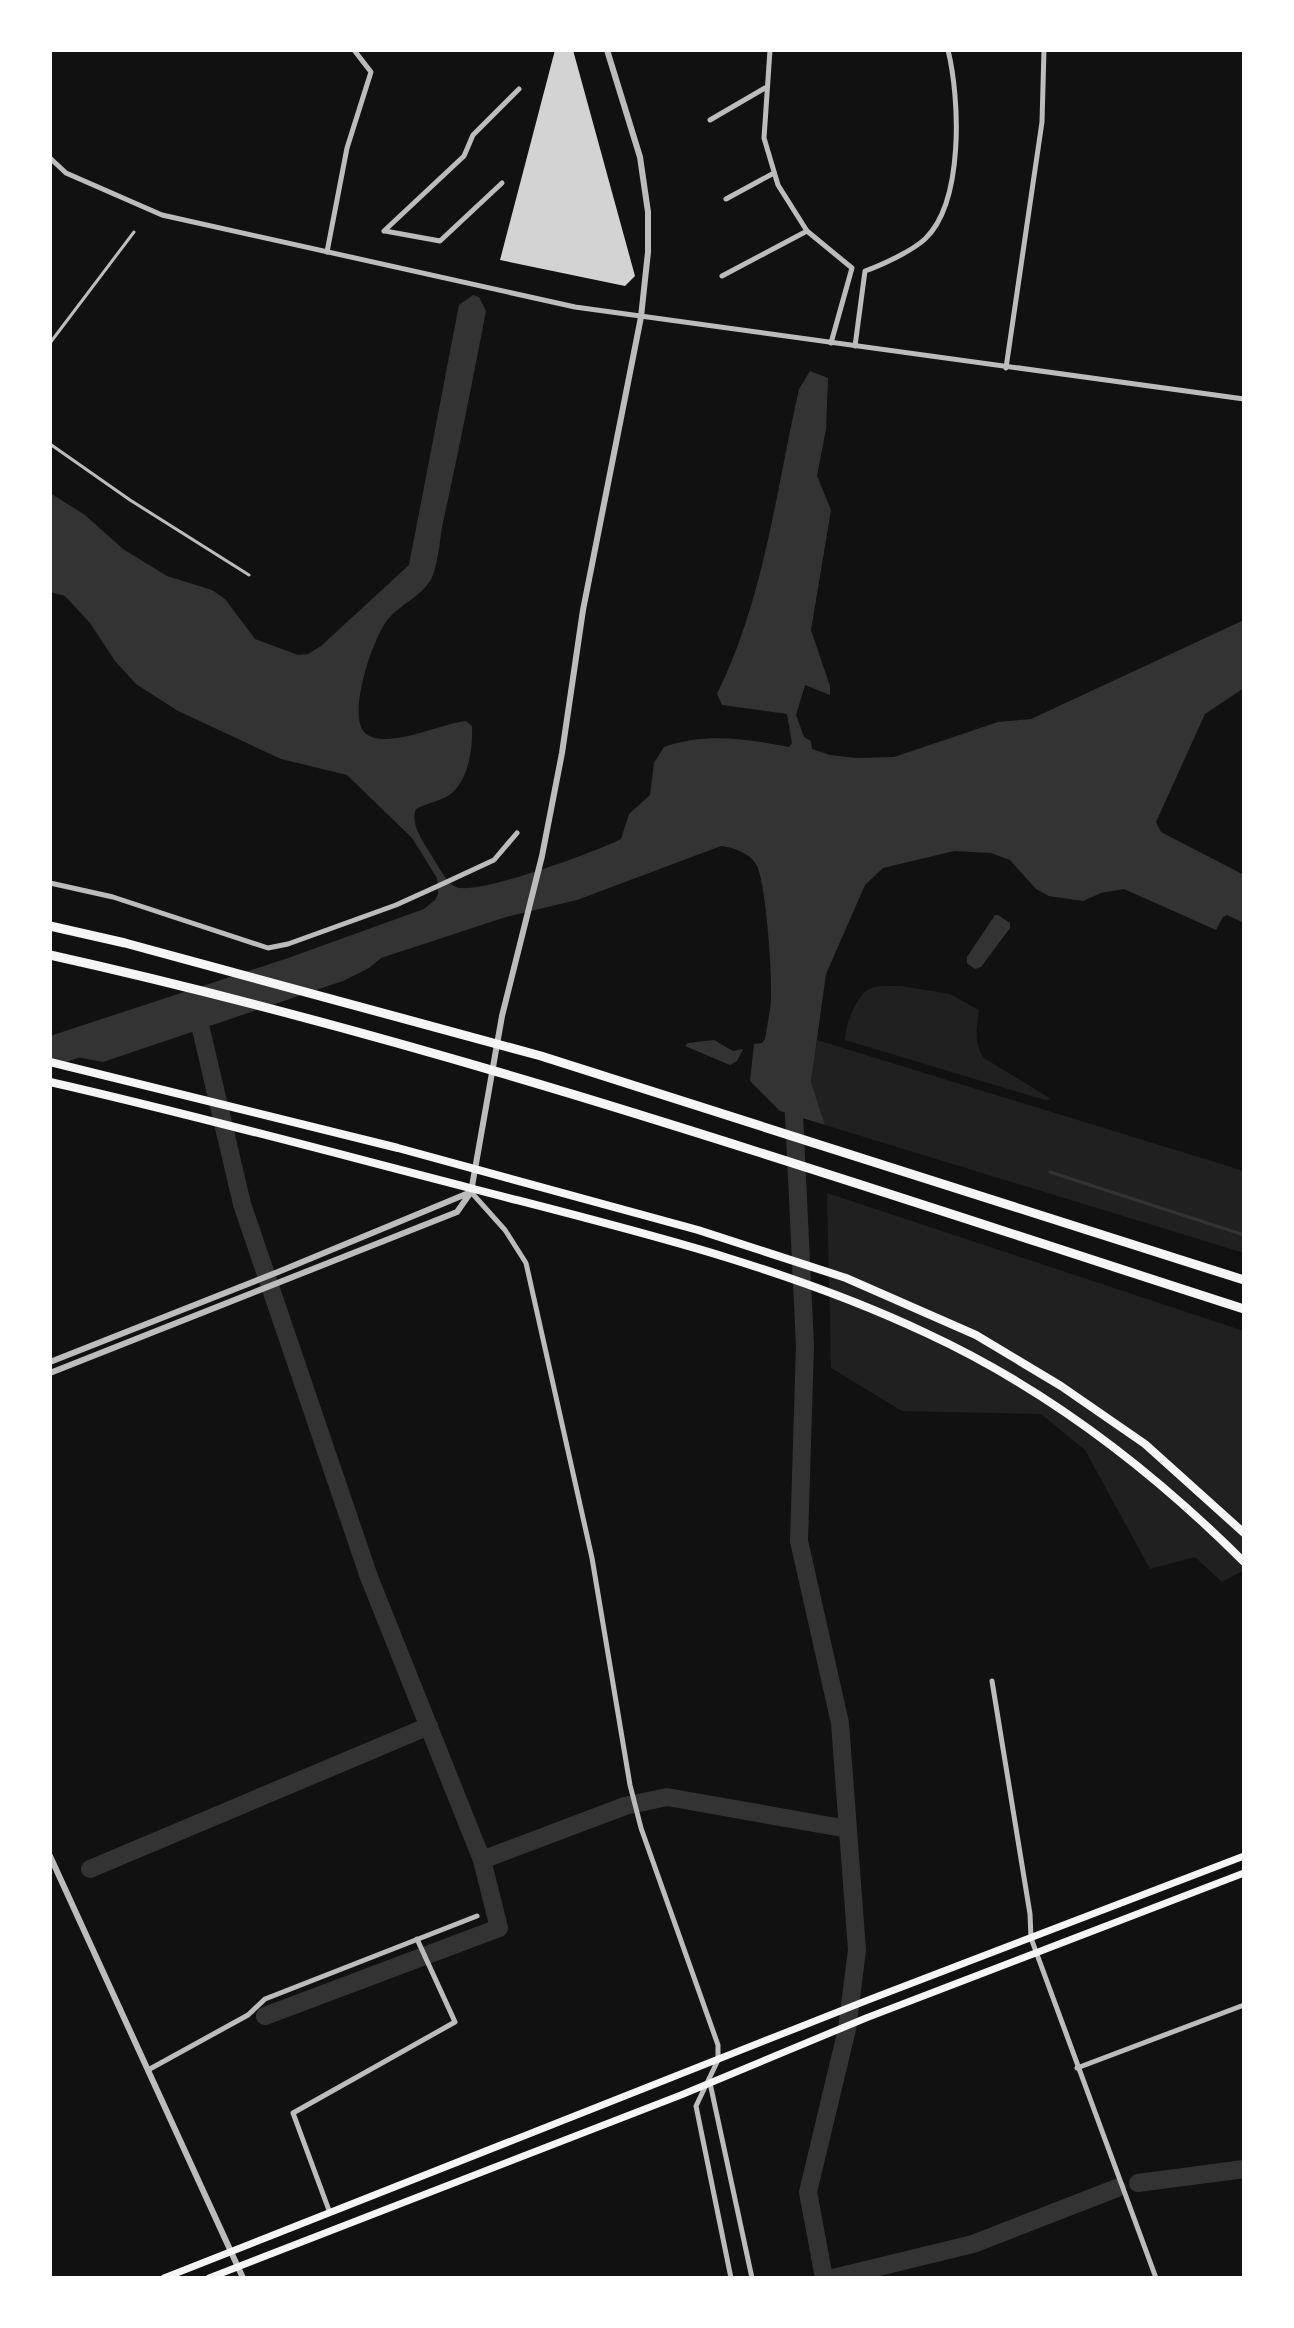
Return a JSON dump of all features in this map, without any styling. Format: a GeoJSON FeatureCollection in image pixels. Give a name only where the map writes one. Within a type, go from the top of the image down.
{"type":"FeatureCollection","features":[{"type":"Feature","properties":{"kind":"highway"},"geometry":{"type":"LineString","coordinates":[[50,926],[125,943],[541,1056],[1244,1280]]}},
{"type":"Feature","properties":{"kind":"highway"},"geometry":{"type":"LineString","coordinates":[[50,955],[308,1018],[533,1084],[1244,1309]]}},
{"type":"Feature","properties":{"kind":"highway"},"geometry":{"type":"LineString","coordinates":[[50,1062],[398,1148],[698,1230],[846,1278],[976,1335],[1061,1386],[1145,1444],[1244,1533]]}},
{"type":"Feature","properties":{"kind":"highway"},"geometry":{"type":"LineString","coordinates":[[50,1082],[170,1110],[703,1251],[841,1297],[927,1333],[1065,1413],[1201,1519],[1244,1562]]}},
{"type":"Feature","properties":{"kind":"main road"},"geometry":{"type":"LineString","coordinates":[[164,2278],[868,2000],[1244,1856]]}},
{"type":"Feature","properties":{"kind":"main road"},"geometry":{"type":"LineString","coordinates":[[209,2278],[866,2018],[1244,1873]]}},
{"type":"Feature","properties":{"kind":"street"},"geometry":{"type":"LineString","coordinates":[[327,252],[347,148],[371,72],[354,50]]}},
{"type":"Feature","properties":{"kind":"street"},"geometry":{"type":"LineString","coordinates":[[50,1373],[457,1212],[471,1192],[502,1016],[542,856],[562,753],[583,610],[641,317],[648,252],[648,212],[640,157],[607,50]]}},
{"type":"Feature","properties":{"kind":"street"},"geometry":{"type":"LineString","coordinates":[[770,50],[764,138],[778,185],[807,231],[852,268],[831,343]]}},
{"type":"Feature","properties":{"kind":"street"},"geometry":{"type":"LineString","coordinates":[[855,346],[865,271],[924,240],[944,212],[953,180],[955,116],[953,71],[948,50]]}},
{"type":"Feature","properties":{"kind":"street"},"geometry":{"type":"LineString","coordinates":[[1006,368],[1042,122],[1044,50]]}},
{"type":"Feature","properties":{"kind":"street"},"geometry":{"type":"LineString","coordinates":[[710,120],[766,87]]}},
{"type":"Feature","properties":{"kind":"street"},"geometry":{"type":"LineString","coordinates":[[502,183],[440,241],[384,231],[464,156],[473,135],[519,89]]}},
{"type":"Feature","properties":{"kind":"street"},"geometry":{"type":"LineString","coordinates":[[50,158],[66,173],[162,215],[575,307],[1244,399]]}},
{"type":"Feature","properties":{"kind":"street"},"geometry":{"type":"LineString","coordinates":[[726,199],[774,173]]}},
{"type":"Feature","properties":{"kind":"street"},"geometry":{"type":"LineString","coordinates":[[722,276],[807,231]]}},
{"type":"Feature","properties":{"kind":"street"},"geometry":{"type":"LineString","coordinates":[[50,883],[113,897],[268,948],[288,944],[396,905],[438,886],[494,860],[517,833]]}},
{"type":"Feature","properties":{"kind":"street"},"geometry":{"type":"LineString","coordinates":[[50,1362],[471,1192]]}},
{"type":"Feature","properties":{"kind":"street"},"geometry":{"type":"LineString","coordinates":[[471,1192],[505,1230],[526,1263],[592,1558],[630,1785],[641,1828],[718,2045],[718,2060],[696,2106],[731,2278]]}},
{"type":"Feature","properties":{"kind":"street"},"geometry":{"type":"LineString","coordinates":[[992,1681],[1035,1954],[1156,2278]]}},
{"type":"Feature","properties":{"kind":"street"},"geometry":{"type":"LineString","coordinates":[[50,1856],[243,2278]]}},
{"type":"Feature","properties":{"kind":"street"},"geometry":{"type":"LineString","coordinates":[[148,2070],[248,2015],[265,1999],[477,1916]]}},
{"type":"Feature","properties":{"kind":"street"},"geometry":{"type":"LineString","coordinates":[[331,2214],[293,2113],[455,2022],[417,1939]]}},
{"type":"Feature","properties":{"kind":"street"},"geometry":{"type":"LineString","coordinates":[[1077,2068],[1244,2005]]}},
{"type":"Feature","properties":{"kind":"street"},"geometry":{"type":"LineString","coordinates":[[709,2082],[752,2278]]}},
{"type":"Feature","properties":{"kind":"lane"},"geometry":{"type":"LineString","coordinates":[[50,343],[134,232]]}},
{"type":"Feature","properties":{"kind":"lane"},"geometry":{"type":"LineString","coordinates":[[50,444],[130,500],[249,575]]}},
{"type":"Feature","properties":{"kind":"shaded area"},"geometry":{"type":"Polygon","coordinates":[[[473,295],[479,297],[486,311],[435,570],[426,586],[394,613],[383,627],[364,675],[359,710],[360,724],[365,733],[374,738],[399,738],[466,721],[472,726],[469,762],[458,787],[448,796],[416,809],[415,814],[420,837],[452,885],[468,888],[511,879],[621,839],[629,814],[650,795],[654,763],[664,747],[711,738],[789,747],[792,743],[787,714],[722,705],[717,694],[733,658],[758,583],[799,389],[810,371],[828,378],[826,429],[817,476],[831,510],[811,630],[830,686],[830,695],[805,685],[796,715],[804,737],[811,741],[812,749],[856,758],[894,757],[998,722],[1031,719],[1244,620],[1244,688],[1205,714],[1156,822],[1161,832],[1244,875],[1244,923],[1227,915],[1216,930],[1124,889],[1101,893],[1083,901],[1049,896],[1036,889],[1010,860],[991,853],[954,851],[883,868],[865,885],[826,974],[811,1082],[825,1125],[780,1111],[750,1081],[754,1044],[762,1043],[765,1039],[770,1007],[766,909],[755,862],[742,852],[721,846],[577,900],[506,917],[381,958],[343,981],[103,1062],[50,1052],[50,1036],[288,958],[424,909],[438,894],[437,878],[412,838],[347,775],[281,759],[178,711],[136,684],[115,661],[90,623],[65,596],[50,592],[50,493],[85,515],[123,549],[167,576],[212,590],[225,599],[255,639],[298,655],[308,654],[321,646],[409,565],[459,305],[473,295]]]}},
{"type":"Feature","properties":{"kind":"shaded area"},"geometry":{"type":"Polygon","coordinates":[[[995,915],[1010,923],[1010,928],[981,967],[975,969],[967,963],[967,957],[995,915]]]}},
{"type":"Feature","properties":{"kind":"shaded area"},"geometry":{"type":"Polygon","coordinates":[[[901,986],[950,994],[979,1010],[977,1041],[984,1058],[1051,1099],[1045,1100],[845,1040],[852,1012],[864,993],[876,987],[901,986]]]}},
{"type":"Feature","properties":{"kind":"shaded area"},"geometry":{"type":"Polygon","coordinates":[[[714,1040],[733,1051],[743,1049],[737,1061],[730,1065],[685,1046],[714,1040]]]}},
{"type":"Feature","properties":{"kind":"shaded area"},"geometry":{"type":"Polygon","coordinates":[[[817,1040],[1244,1171],[1244,1253],[825,1125],[811,1082],[817,1040]]]}},
{"type":"Feature","properties":{"kind":"shaded area"},"geometry":{"type":"Polygon","coordinates":[[[827,1193],[1244,1331],[1244,1570],[1222,1582],[1195,1557],[1150,1569],[1085,1450],[1041,1414],[902,1411],[831,1368],[827,1193]]]}},
{"type":"Feature","properties":{"kind":"building"},"geometry":{"type":"Polygon","coordinates":[[[555,50],[573,50],[635,276],[625,286],[500,260],[555,50]]]}},
{"type":"Feature","properties":{"kind":"waterway"},"geometry":{"type":"LineString","coordinates":[[196,1008],[242,1204],[369,1577],[482,1860],[625,1806],[667,1797],[848,1829]]}},
{"type":"Feature","properties":{"kind":"waterway"},"geometry":{"type":"LineString","coordinates":[[50,1058],[85,1046]]}},
{"type":"Feature","properties":{"kind":"waterway"},"geometry":{"type":"LineString","coordinates":[[793,1093],[805,1346],[799,1541],[840,1723],[857,1950],[847,2029],[808,2192],[824,2278]]}},
{"type":"Feature","properties":{"kind":"waterway"},"geometry":{"type":"LineString","coordinates":[[1050,1172],[1244,1235]]}},
{"type":"Feature","properties":{"kind":"waterway"},"geometry":{"type":"LineString","coordinates":[[90,1869],[429,1726]]}},
{"type":"Feature","properties":{"kind":"waterway"},"geometry":{"type":"LineString","coordinates":[[265,2016],[499,1928],[482,1860]]}},
{"type":"Feature","properties":{"kind":"waterway"},"geometry":{"type":"LineString","coordinates":[[1138,2183],[1244,2169]]}},
{"type":"Feature","properties":{"kind":"waterway"},"geometry":{"type":"LineString","coordinates":[[833,2278],[973,2244],[1117,2188]]}}]}
